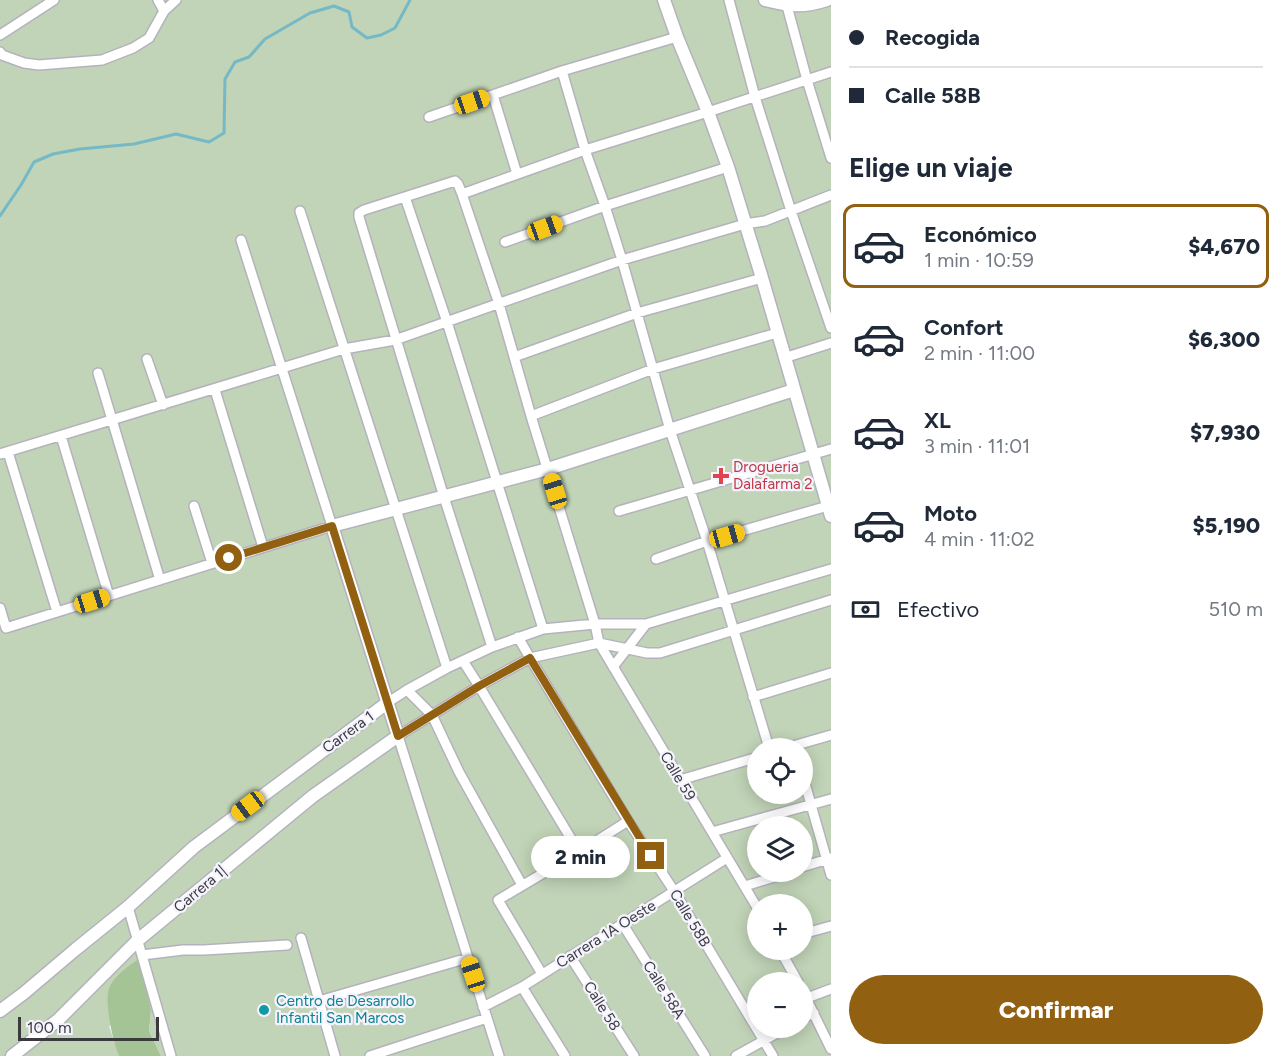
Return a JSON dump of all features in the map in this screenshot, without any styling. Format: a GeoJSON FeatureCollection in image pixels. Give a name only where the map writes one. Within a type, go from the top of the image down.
{"type":"FeatureCollection","features":[{"type":"Feature","properties":{"kind":"street"},"geometry":{"type":"LineString","coordinates":[[0,35],[54,0]]}},
{"type":"Feature","properties":{"kind":"street"},"geometry":{"type":"LineString","coordinates":[[158,0],[164,11]]}},
{"type":"Feature","properties":{"kind":"street"},"geometry":{"type":"LineString","coordinates":[[0,52],[2,55],[24,63],[39,65],[102,60],[133,48],[149,38],[164,11],[176,0]]}},
{"type":"Feature","properties":{"kind":"street"},"geometry":{"type":"LineString","coordinates":[[656,559],[706,542],[830,509],[728,167],[664,0]]}},
{"type":"Feature","properties":{"kind":"street"},"geometry":{"type":"LineString","coordinates":[[729,0],[791,211],[831,328]]}},
{"type":"Feature","properties":{"kind":"street"},"geometry":{"type":"LineString","coordinates":[[765,0],[787,6],[813,5],[827,0]]}},
{"type":"Feature","properties":{"kind":"street"},"geometry":{"type":"LineString","coordinates":[[787,6],[831,158]]}},
{"type":"Feature","properties":{"kind":"street"},"geometry":{"type":"LineString","coordinates":[[429,117],[562,71],[677,37]]}},
{"type":"Feature","properties":{"kind":"street"},"geometry":{"type":"LineString","coordinates":[[562,71],[585,150],[622,260],[670,430],[766,738]]}},
{"type":"Feature","properties":{"kind":"street"},"geometry":{"type":"LineString","coordinates":[[462,194],[585,150],[831,72]]}},
{"type":"Feature","properties":{"kind":"street"},"geometry":{"type":"LineString","coordinates":[[493,95],[517,174]]}},
{"type":"Feature","properties":{"kind":"street"},"geometry":{"type":"LineString","coordinates":[[505,242],[605,206],[728,167]]}},
{"type":"Feature","properties":{"kind":"street"},"geometry":{"type":"LineString","coordinates":[[492,646],[395,340],[359,217],[359,213],[364,210],[455,182],[462,194],[499,304],[599,643]]}},
{"type":"Feature","properties":{"kind":"street"},"geometry":{"type":"LineString","coordinates":[[57,612],[4,453],[344,350],[395,340],[622,260],[745,224],[765,221],[831,195]]}},
{"type":"Feature","properties":{"kind":"street"},"geometry":{"type":"LineString","coordinates":[[405,197],[447,322],[543,629]]}},
{"type":"Feature","properties":{"kind":"street"},"geometry":{"type":"LineString","coordinates":[[300,211],[447,668]]}},
{"type":"Feature","properties":{"kind":"street"},"geometry":{"type":"LineString","coordinates":[[241,240],[499,1056]]}},
{"type":"Feature","properties":{"kind":"street"},"geometry":{"type":"LineString","coordinates":[[514,357],[637,313],[762,278]]}},
{"type":"Feature","properties":{"kind":"street"},"geometry":{"type":"LineString","coordinates":[[531,416],[653,369],[777,333]]}},
{"type":"Feature","properties":{"kind":"street"},"geometry":{"type":"LineString","coordinates":[[784,358],[831,344]]}},
{"type":"Feature","properties":{"kind":"street"},"geometry":{"type":"LineString","coordinates":[[147,359],[163,405]]}},
{"type":"Feature","properties":{"kind":"street"},"geometry":{"type":"LineString","coordinates":[[98,373],[160,580]]}},
{"type":"Feature","properties":{"kind":"street"},"geometry":{"type":"LineString","coordinates":[[215,390],[263,547]]}},
{"type":"Feature","properties":{"kind":"street"},"geometry":{"type":"LineString","coordinates":[[0,608],[6,628],[332,526],[548,469],[794,390]]}},
{"type":"Feature","properties":{"kind":"street"},"geometry":{"type":"LineString","coordinates":[[61,436],[109,596]]}},
{"type":"Feature","properties":{"kind":"street"},"geometry":{"type":"LineString","coordinates":[[619,511],[831,449]]}},
{"type":"Feature","properties":{"kind":"street"},"geometry":{"type":"LineString","coordinates":[[194,506],[212,563]]}},
{"type":"Feature","properties":{"kind":"street","name":"Carrera 1"},"geometry":{"type":"LineString","coordinates":[[0,1011],[128,907],[194,847],[387,703],[447,668],[492,646],[543,629],[595,624],[646,624],[831,568]]}},
{"type":"Feature","properties":{"kind":"street"},"geometry":{"type":"LineString","coordinates":[[398,736],[479,686],[530,658],[599,643],[647,653],[660,653],[831,600]]}},
{"type":"Feature","properties":{"kind":"street"},"geometry":{"type":"LineString","coordinates":[[614,667],[646,624]]}},
{"type":"Feature","properties":{"kind":"street","name":"Calle 58B"},"geometry":{"type":"LineString","coordinates":[[518,637],[773,1056]]}},
{"type":"Feature","properties":{"kind":"street","name":"Calle 59"},"geometry":{"type":"LineString","coordinates":[[599,643],[750,894]]}},
{"type":"Feature","properties":{"kind":"street"},"geometry":{"type":"LineString","coordinates":[[462,661],[579,852]]}},
{"type":"Feature","properties":{"kind":"street"},"geometry":{"type":"LineString","coordinates":[[753,697],[831,673]]}},
{"type":"Feature","properties":{"kind":"street"},"geometry":{"type":"LineString","coordinates":[[407,690],[432,715],[459,772],[522,885]]}},
{"type":"Feature","properties":{"kind":"street"},"geometry":{"type":"LineString","coordinates":[[813,741],[831,735]]}},
{"type":"Feature","properties":{"kind":"street","name":"Carrera 1|"},"geometry":{"type":"LineString","coordinates":[[12,1056],[58,1020],[138,940],[313,796],[398,736]]}},
{"type":"Feature","properties":{"kind":"street"},"geometry":{"type":"LineString","coordinates":[[680,780],[747,760]]}},
{"type":"Feature","properties":{"kind":"street"},"geometry":{"type":"LineString","coordinates":[[813,804],[831,799]]}},
{"type":"Feature","properties":{"kind":"street"},"geometry":{"type":"LineString","coordinates":[[712,832],[812,804],[829,859],[831,875]]}},
{"type":"Feature","properties":{"kind":"street"},"geometry":{"type":"LineString","coordinates":[[542,974],[498,900],[628,821]]}},
{"type":"Feature","properties":{"kind":"street","name":"Carrera 1A Oeste"},"geometry":{"type":"LineString","coordinates":[[483,1007],[522,987],[727,858]]}},
{"type":"Feature","properties":{"kind":"street"},"geometry":{"type":"LineString","coordinates":[[813,864],[829,859]]}},
{"type":"Feature","properties":{"kind":"street"},"geometry":{"type":"LineString","coordinates":[[745,886],[758,882]]}},
{"type":"Feature","properties":{"kind":"street"},"geometry":{"type":"LineString","coordinates":[[128,907],[171,1056]]}},
{"type":"Feature","properties":{"kind":"street","name":"Calle 58A"},"geometry":{"type":"LineString","coordinates":[[622,923],[705,1056]]}},
{"type":"Feature","properties":{"kind":"street"},"geometry":{"type":"LineString","coordinates":[[813,931],[831,926]]}},
{"type":"Feature","properties":{"kind":"street"},"geometry":{"type":"LineString","coordinates":[[301,938],[335,1056]]}},
{"type":"Feature","properties":{"kind":"street"},"geometry":{"type":"LineString","coordinates":[[142,956],[183,950],[287,945]]}},
{"type":"Feature","properties":{"kind":"street","name":"Calle 58"},"geometry":{"type":"LineString","coordinates":[[570,956],[634,1056]]}},
{"type":"Feature","properties":{"kind":"street"},"geometry":{"type":"LineString","coordinates":[[319,1001],[468,958]]}},
{"type":"Feature","properties":{"kind":"street"},"geometry":{"type":"LineString","coordinates":[[522,987],[565,1056]]}},
{"type":"Feature","properties":{"kind":"street"},"geometry":{"type":"LineString","coordinates":[[813,992],[831,989]]}},
{"type":"Feature","properties":{"kind":"street"},"geometry":{"type":"LineString","coordinates":[[814,1012],[831,1049]]}},
{"type":"Feature","properties":{"kind":"street"},"geometry":{"type":"LineString","coordinates":[[370,1056],[487,1018]]}},
{"type":"Feature","properties":{"kind":"street"},"geometry":{"type":"LineString","coordinates":[[736,1056],[766,1038]]}},
{"type":"Feature","properties":{"kind":"green space"},"geometry":{"type":"Polygon","coordinates":[[[0,0],[831,0],[831,1056],[161,1056],[149,1031],[151,1011],[109,1026],[119,1056],[0,1056],[0,0]]]}},
{"type":"Feature","properties":{"kind":"green space"},"geometry":{"type":"Polygon","coordinates":[[[137,960],[143,973],[151,1011],[149,1031],[161,1056],[119,1056],[114,1041],[108,1010],[108,992],[115,978],[137,960]]]}},
{"type":"Feature","properties":{"kind":"waterway"},"geometry":{"type":"LineString","coordinates":[[0,216],[34,162],[53,154],[134,144],[176,134],[209,142],[224,133],[225,79],[235,62],[249,57],[265,39],[310,13],[334,6],[349,12],[352,27],[367,38],[381,35],[395,28],[410,0]]}},
{"type":"Feature","properties":{"kind":"place","name":"Drogueria Dalafarma 2"},"geometry":{"type":"Point","coordinates":[721,476]}},
{"type":"Feature","properties":{"kind":"place","name":"Centro de Desarrollo Infantil San Marcos"},"geometry":{"type":"Point","coordinates":[264,1010]}},
{"type":"Feature","properties":{"kind":"route"},"geometry":{"type":"LineString","coordinates":[[229,558],[332,526],[398,736],[479,686],[530,658],[651,856]]}}]}
